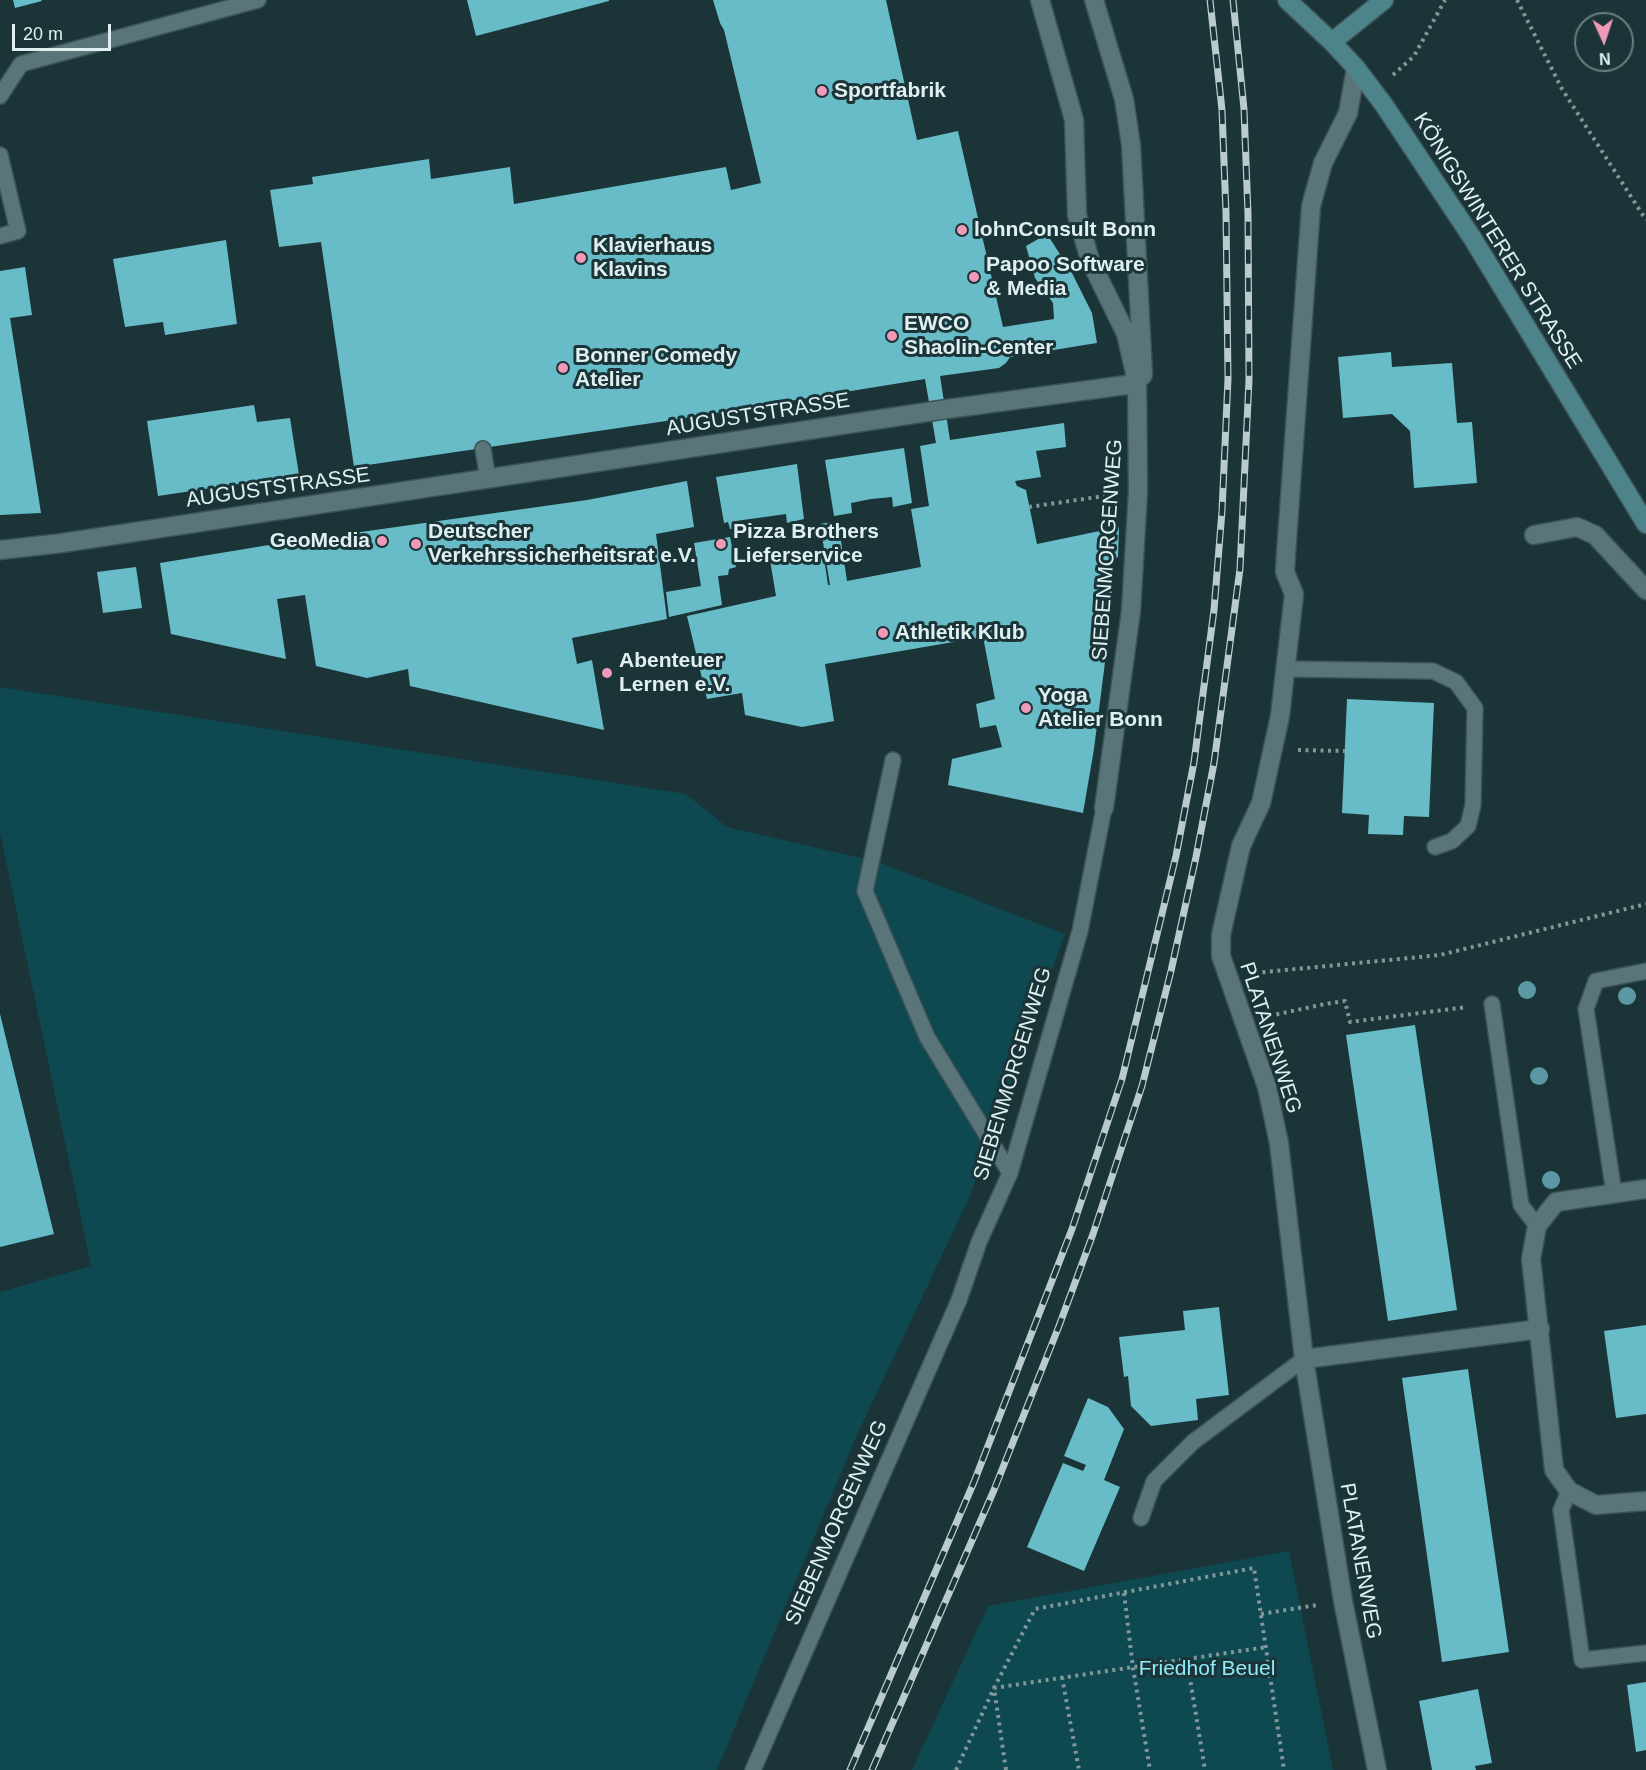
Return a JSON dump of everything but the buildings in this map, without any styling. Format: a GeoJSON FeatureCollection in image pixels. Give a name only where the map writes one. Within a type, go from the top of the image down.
{"type":"FeatureCollection","features":[{"type":"Feature","properties":{"kind":"main road","name":"KÖNIGSWINTERER STRASSE"},"geometry":{"type":"LineString","coordinates":[[1287,0],[1332,42],[1374,92],[1473,239],[1646,524]]}},
{"type":"Feature","properties":{"kind":"main road"},"geometry":{"type":"LineString","coordinates":[[1332,42],[1384,0]]}},
{"type":"Feature","properties":{"kind":"street"},"geometry":{"type":"LineString","coordinates":[[1040,0],[1074,120],[1077,215],[1090,260],[1126,334],[1137,382]]}},
{"type":"Feature","properties":{"kind":"street"},"geometry":{"type":"LineString","coordinates":[[1094,0],[1124,99],[1131,145],[1143,375],[1137,382]]}},
{"type":"Feature","properties":{"kind":"street","name":"PLATANENWEG"},"geometry":{"type":"LineString","coordinates":[[1356,68],[1348,113],[1323,162],[1311,206],[1286,553],[1286,572],[1294,594],[1286,669],[1280,716],[1261,803],[1241,846],[1221,935],[1221,956],[1226,976],[1245,1021],[1267,1087],[1279,1143],[1304,1359],[1343,1600],[1377,1770]]}},
{"type":"Feature","properties":{"kind":"street","name":"AUGUSTSTRASSE"},"geometry":{"type":"LineString","coordinates":[[0,550],[62,543],[1137,382]]}},
{"type":"Feature","properties":{"kind":"street","name":"SIEBENMORGENWEG"},"geometry":{"type":"LineString","coordinates":[[1104,808],[1131,611],[1138,491],[1137,382]]}},
{"type":"Feature","properties":{"kind":"street"},"geometry":{"type":"LineString","coordinates":[[1534,535],[1577,527],[1594,535],[1646,590]]}},
{"type":"Feature","properties":{"kind":"street"},"geometry":{"type":"LineString","coordinates":[[1646,1189],[1556,1202],[1537,1226],[1531,1259],[1554,1470],[1569,1491],[1596,1505],[1646,1501]]}},
{"type":"Feature","properties":{"kind":"street"},"geometry":{"type":"LineString","coordinates":[[1304,1359],[1540,1329]]}},
{"type":"Feature","properties":{"kind":"lane"},"geometry":{"type":"LineString","coordinates":[[0,96],[21,64],[258,0]]}},
{"type":"Feature","properties":{"kind":"lane"},"geometry":{"type":"LineString","coordinates":[[0,155],[18,231],[0,236]]}},
{"type":"Feature","properties":{"kind":"lane"},"geometry":{"type":"LineString","coordinates":[[483,449],[488,479]]}},
{"type":"Feature","properties":{"kind":"lane"},"geometry":{"type":"LineString","coordinates":[[1286,669],[1433,671],[1456,682],[1475,708],[1473,805],[1468,826],[1452,841],[1435,847]]}},
{"type":"Feature","properties":{"kind":"lane"},"geometry":{"type":"LineString","coordinates":[[893,760],[865,891],[927,1037],[1010,1173]]}},
{"type":"Feature","properties":{"kind":"lane","name":"SIEBENMORGENWEG"},"geometry":{"type":"LineString","coordinates":[[753,1770],[959,1300],[979,1242],[1010,1173],[1080,932],[1104,808]]}},
{"type":"Feature","properties":{"kind":"lane"},"geometry":{"type":"LineString","coordinates":[[1614,1193],[1586,1009],[1596,981],[1646,971]]}},
{"type":"Feature","properties":{"kind":"lane"},"geometry":{"type":"LineString","coordinates":[[1492,1004],[1521,1205],[1537,1226]]}},
{"type":"Feature","properties":{"kind":"lane"},"geometry":{"type":"LineString","coordinates":[[1141,1518],[1154,1480],[1193,1442],[1304,1359]]}},
{"type":"Feature","properties":{"kind":"lane"},"geometry":{"type":"LineString","coordinates":[[1569,1491],[1561,1510],[1582,1660],[1646,1653]]}},
{"type":"Feature","properties":{"kind":"path"},"geometry":{"type":"LineString","coordinates":[[1374,92],[1414,56],[1445,0]]}},
{"type":"Feature","properties":{"kind":"path"},"geometry":{"type":"LineString","coordinates":[[1517,0],[1562,89],[1646,220]]}},
{"type":"Feature","properties":{"kind":"path"},"geometry":{"type":"LineString","coordinates":[[1029,507],[1138,491]]}},
{"type":"Feature","properties":{"kind":"path"},"geometry":{"type":"LineString","coordinates":[[1299,750],[1345,751]]}},
{"type":"Feature","properties":{"kind":"path"},"geometry":{"type":"LineString","coordinates":[[1226,976],[1440,955],[1646,904]]}},
{"type":"Feature","properties":{"kind":"path"},"geometry":{"type":"LineString","coordinates":[[1245,1021],[1345,1001],[1350,1022],[1492,1004]]}},
{"type":"Feature","properties":{"kind":"path"},"geometry":{"type":"LineString","coordinates":[[956,1770],[994,1688],[1035,1609],[1254,1568],[1284,1770]]}},
{"type":"Feature","properties":{"kind":"path"},"geometry":{"type":"LineString","coordinates":[[1124,1593],[1132,1668],[1150,1770]]}},
{"type":"Feature","properties":{"kind":"path"},"geometry":{"type":"LineString","coordinates":[[1261,1614],[1343,1600]]}},
{"type":"Feature","properties":{"kind":"path"},"geometry":{"type":"LineString","coordinates":[[994,1688],[1267,1647]]}},
{"type":"Feature","properties":{"kind":"path"},"geometry":{"type":"LineString","coordinates":[[1187,1660],[1205,1770]]}},
{"type":"Feature","properties":{"kind":"path"},"geometry":{"type":"LineString","coordinates":[[1062,1677],[1079,1770]]}},
{"type":"Feature","properties":{"kind":"path"},"geometry":{"type":"LineString","coordinates":[[994,1688],[1006,1770]]}},
{"type":"Feature","properties":{"kind":"green space"},"geometry":{"type":"Polygon","coordinates":[[[0,687],[686,794],[727,827],[878,862],[1065,934],[970,1196],[857,1435],[717,1770],[0,1770],[0,1292],[91,1266],[0,833],[0,687]]]}},
{"type":"Feature","properties":{"kind":"green space","name":"Friedhof Beuel"},"geometry":{"type":"Polygon","coordinates":[[[1289,1551],[1333,1770],[912,1770],[988,1606],[1289,1551]]]}},
{"type":"Feature","properties":{"kind":"railway"},"geometry":{"type":"LineString","coordinates":[[850,1770],[974,1482],[1072,1229],[1122,1079],[1176,856],[1194,762],[1214,610],[1222,511],[1228,379],[1222,110],[1210,0]]}},
{"type":"Feature","properties":{"kind":"railway"},"geometry":{"type":"LineString","coordinates":[[872,1770],[994,1490],[1093,1234],[1142,1086],[1171,971],[1196,857],[1214,763],[1240,569],[1249,380],[1248,214],[1244,109],[1233,0]]}},
{"type":"Feature","properties":{"kind":"place","name":"Sportfabrik"},"geometry":{"type":"Point","coordinates":[822,91]}},
{"type":"Feature","properties":{"kind":"place","name":"lohnConsult Bonn"},"geometry":{"type":"Point","coordinates":[962,230]}},
{"type":"Feature","properties":{"kind":"place","name":"Klavierhaus Klavins"},"geometry":{"type":"Point","coordinates":[581,258]}},
{"type":"Feature","properties":{"kind":"place","name":"Papoo Software & Media"},"geometry":{"type":"Point","coordinates":[974,277]}},
{"type":"Feature","properties":{"kind":"place","name":"EWCO Shaolin-Center"},"geometry":{"type":"Point","coordinates":[892,336]}},
{"type":"Feature","properties":{"kind":"place","name":"Bonner Comedy Atelier"},"geometry":{"type":"Point","coordinates":[563,368]}},
{"type":"Feature","properties":{"kind":"place","name":"GeoMedia"},"geometry":{"type":"Point","coordinates":[382,541]}},
{"type":"Feature","properties":{"kind":"place","name":"Deutscher Verkehrssicherheitsrat e.V."},"geometry":{"type":"Point","coordinates":[416,544]}},
{"type":"Feature","properties":{"kind":"place","name":"Pizza Brothers Lieferservice"},"geometry":{"type":"Point","coordinates":[721,544]}},
{"type":"Feature","properties":{"kind":"place","name":"Athletik Klub"},"geometry":{"type":"Point","coordinates":[883,633]}},
{"type":"Feature","properties":{"kind":"place","name":"Abenteuer Lernen e.V."},"geometry":{"type":"Point","coordinates":[607,673]}},
{"type":"Feature","properties":{"kind":"place","name":"Yoga Atelier Bonn"},"geometry":{"type":"Point","coordinates":[1026,708]}}]}
